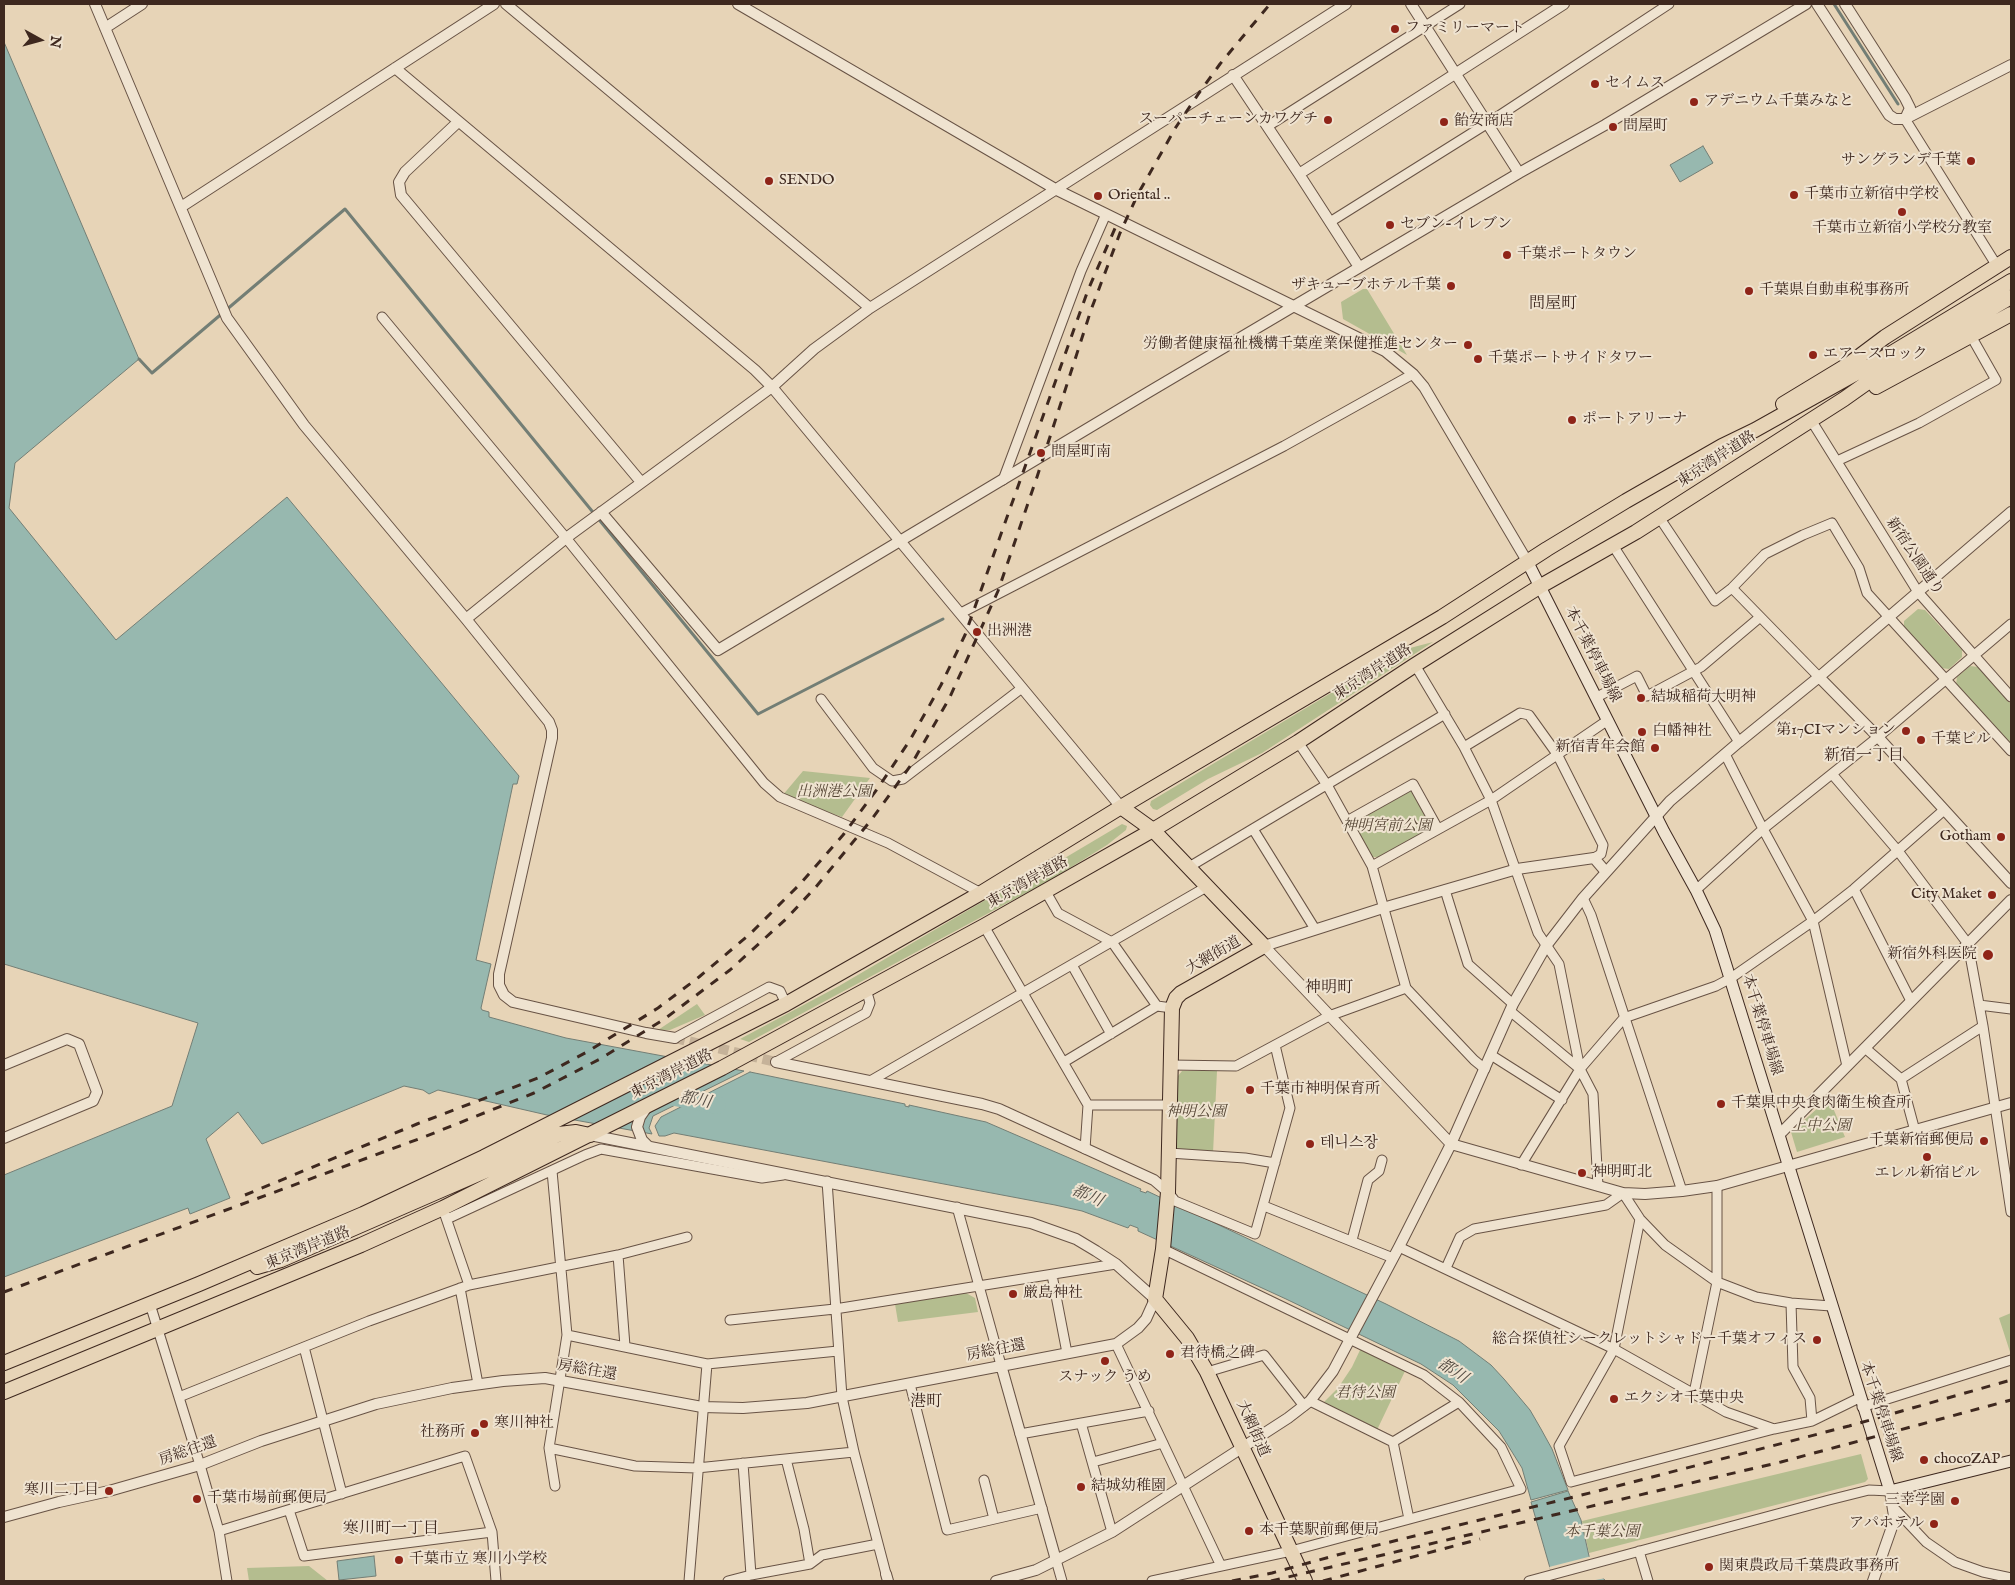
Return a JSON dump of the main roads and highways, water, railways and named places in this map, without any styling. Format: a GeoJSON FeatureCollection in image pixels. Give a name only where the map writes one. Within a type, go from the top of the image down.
{"type":"FeatureCollection","features":[{"type":"Feature","properties":{"kind":"main road"},"geometry":{"type":"LineString","coordinates":[[1722,446],[1752,423],[1849,364],[1885,337],[2011,257]]}},
{"type":"Feature","properties":{"kind":"main road","name":"東京湾岸道路"},"geometry":{"type":"LineString","coordinates":[[4,1363],[199,1284],[363,1214],[484,1157],[786,1004],[982,893],[1121,807],[1442,617],[1527,561],[1626,501],[1880,360],[2011,281]]}},
{"type":"Feature","properties":{"kind":"main road","name":"東京湾岸道路"},"geometry":{"type":"LineString","coordinates":[[4,1392],[361,1245],[445,1214],[590,1135],[722,1068],[984,926],[1153,830],[1298,742],[1539,587],[1636,532],[1868,382],[2011,297]]}},
{"type":"Feature","properties":{"kind":"main road"},"geometry":{"type":"LineString","coordinates":[[1844,399],[1870,390],[2011,314]]}},
{"type":"Feature","properties":{"kind":"main road","name":"本千葉停車場線"},"geometry":{"type":"LineString","coordinates":[[1527,561],[1715,930],[1890,1491],[2011,1461]]}},
{"type":"Feature","properties":{"kind":"main road","name":"大網街道"},"geometry":{"type":"LineString","coordinates":[[1121,807],[1153,830],[1264,946],[1181,993],[1176,998],[1172,1008],[1168,1192],[1163,1249],[1155,1299],[1187,1338],[1207,1372],[1306,1581]]}},
{"type":"Feature","properties":{"kind":"main road"},"geometry":{"type":"LineString","coordinates":[[199,1284],[281,1260],[498,1165],[558,1134],[576,1132],[590,1135]]}},
{"type":"Feature","properties":{"kind":"water"},"geometry":{"type":"Polygon","coordinates":[[[4,42],[139,359],[15,463],[9,508],[116,640],[287,497],[519,776],[517,784],[513,784],[476,960],[491,964],[482,1010],[489,1012],[489,1017],[566,1038],[744,1071],[653,1116],[649,1128],[652,1134],[547,1115],[438,1090],[429,1094],[423,1090],[404,1086],[262,1144],[238,1112],[206,1139],[230,1198],[190,1214],[188,1208],[4,1277],[4,1175],[172,1106],[198,1023],[4,964],[4,42]]]}},
{"type":"Feature","properties":{"kind":"water"},"geometry":{"type":"Polygon","coordinates":[[[1703,146],[1713,163],[1680,182],[1670,165],[1703,146]]]}},
{"type":"Feature","properties":{"kind":"water"},"geometry":{"type":"Polygon","coordinates":[[[750,1072],[986,1122],[1141,1189],[1140,1191],[1146,1193],[1147,1191],[1386,1304],[1459,1341],[1491,1365],[1530,1410],[1552,1449],[1568,1490],[1531,1500],[1522,1468],[1499,1431],[1453,1385],[1421,1364],[1138,1231],[1138,1228],[1130,1225],[1128,1228],[1082,1211],[1055,1205],[674,1133],[659,1136],[655,1126],[661,1117],[750,1072]]]}},
{"type":"Feature","properties":{"kind":"water"},"geometry":{"type":"Polygon","coordinates":[[[1568,1491],[1581,1520],[1589,1556],[1595,1571],[1606,1581],[1557,1581],[1550,1568],[1531,1502],[1568,1491]]]}},
{"type":"Feature","properties":{"kind":"water"},"geometry":{"type":"Polygon","coordinates":[[[374,1556],[376,1576],[339,1580],[337,1561],[374,1556]]]}},
{"type":"Feature","properties":{"kind":"waterway"},"geometry":{"type":"LineString","coordinates":[[1834,4],[1898,104]]}},
{"type":"Feature","properties":{"kind":"waterway"},"geometry":{"type":"LineString","coordinates":[[139,359],[152,373],[345,209],[758,714],[943,619]]}},
{"type":"Feature","properties":{"kind":"waterway","name":"都川"},"geometry":{"type":"LineString","coordinates":[[664,1095],[717,1105]]}},
{"type":"Feature","properties":{"kind":"tunnel"},"geometry":{"type":"LineString","coordinates":[[675,1038],[776,1062]]}},
{"type":"Feature","properties":{"kind":"railway"},"geometry":{"type":"LineString","coordinates":[[4,1292],[424,1137],[534,1093],[600,1059],[663,1020],[730,970],[786,919],[815,888],[872,819],[911,765],[949,699],[998,591],[1091,310],[1120,233],[1138,194],[1176,127],[1199,93],[1220,64],[1270,4]]}},
{"type":"Feature","properties":{"kind":"railway"},"geometry":{"type":"LineString","coordinates":[[245,1195],[417,1124],[538,1078],[587,1052],[658,1008],[699,977],[750,934],[801,883],[843,835],[878,788],[910,740],[941,685],[965,635],[1088,290],[1116,226]]}},
{"type":"Feature","properties":{"kind":"railway"},"geometry":{"type":"LineString","coordinates":[[1232,1581],[1272,1573],[1337,1555],[1594,1492],[1849,1426],[2011,1380]]}},
{"type":"Feature","properties":{"kind":"railway"},"geometry":{"type":"LineString","coordinates":[[1271,1581],[1781,1462],[2011,1400]]}},
{"type":"Feature","properties":{"kind":"railway"},"geometry":{"type":"LineString","coordinates":[[1323,1581],[1480,1539]]}},
{"type":"Feature","properties":{"kind":"place","name":"ファミリーマート"},"geometry":{"type":"Point","coordinates":[1395,29]}},
{"type":"Feature","properties":{"kind":"place","name":"セイムス"},"geometry":{"type":"Point","coordinates":[1595,84]}},
{"type":"Feature","properties":{"kind":"place","name":"アデニウム千葉みなと"},"geometry":{"type":"Point","coordinates":[1694,102]}},
{"type":"Feature","properties":{"kind":"place","name":"スーパーチェーンカワグチ"},"geometry":{"type":"Point","coordinates":[1328,120]}},
{"type":"Feature","properties":{"kind":"place","name":"飴安商店"},"geometry":{"type":"Point","coordinates":[1444,122]}},
{"type":"Feature","properties":{"kind":"place","name":"問屋町"},"geometry":{"type":"Point","coordinates":[1613,127]}},
{"type":"Feature","properties":{"kind":"place","name":"サングランデ千葉"},"geometry":{"type":"Point","coordinates":[1971,161]}},
{"type":"Feature","properties":{"kind":"place","name":"SENDO"},"geometry":{"type":"Point","coordinates":[769,181]}},
{"type":"Feature","properties":{"kind":"place","name":"千葉市立新宿中学校"},"geometry":{"type":"Point","coordinates":[1794,195]}},
{"type":"Feature","properties":{"kind":"place","name":"Oriental .."},"geometry":{"type":"Point","coordinates":[1098,196]}},
{"type":"Feature","properties":{"kind":"place","name":"千葉市立新宿小学校分教室"},"geometry":{"type":"Point","coordinates":[1902,212]}},
{"type":"Feature","properties":{"kind":"place","name":"セブン-イレブン"},"geometry":{"type":"Point","coordinates":[1390,225]}},
{"type":"Feature","properties":{"kind":"place","name":"千葉ポートタウン"},"geometry":{"type":"Point","coordinates":[1507,255]}},
{"type":"Feature","properties":{"kind":"place","name":"ザキューブホテル千葉"},"geometry":{"type":"Point","coordinates":[1451,286]}},
{"type":"Feature","properties":{"kind":"place","name":"千葉県自動車税事務所"},"geometry":{"type":"Point","coordinates":[1749,291]}},
{"type":"Feature","properties":{"kind":"place","name":"労働者健康福祉機構千葉産業保健推進センター"},"geometry":{"type":"Point","coordinates":[1468,345]}},
{"type":"Feature","properties":{"kind":"place","name":"エアースロック"},"geometry":{"type":"Point","coordinates":[1813,355]}},
{"type":"Feature","properties":{"kind":"place","name":"千葉ポートサイドタワー"},"geometry":{"type":"Point","coordinates":[1478,359]}},
{"type":"Feature","properties":{"kind":"place","name":"ポートアリーナ"},"geometry":{"type":"Point","coordinates":[1572,420]}},
{"type":"Feature","properties":{"kind":"place","name":"問屋町南"},"geometry":{"type":"Point","coordinates":[1041,453]}},
{"type":"Feature","properties":{"kind":"place","name":"出洲港"},"geometry":{"type":"Point","coordinates":[977,632]}},
{"type":"Feature","properties":{"kind":"place","name":"結城稲荷大明神"},"geometry":{"type":"Point","coordinates":[1641,698]}},
{"type":"Feature","properties":{"kind":"place","name":"第17CIマンション"},"geometry":{"type":"Point","coordinates":[1906,731]}},
{"type":"Feature","properties":{"kind":"place","name":"白幡神社"},"geometry":{"type":"Point","coordinates":[1642,732]}},
{"type":"Feature","properties":{"kind":"place","name":"千葉ビル"},"geometry":{"type":"Point","coordinates":[1921,740]}},
{"type":"Feature","properties":{"kind":"place","name":"新宿青年会館"},"geometry":{"type":"Point","coordinates":[1655,748]}},
{"type":"Feature","properties":{"kind":"place","name":"Gotham"},"geometry":{"type":"Point","coordinates":[2001,837]}},
{"type":"Feature","properties":{"kind":"place","name":"City Maket"},"geometry":{"type":"Point","coordinates":[1992,895]}},
{"type":"Feature","properties":{"kind":"place","name":"新宿外科医院"},"geometry":{"type":"Point","coordinates":[1988,955]}},
{"type":"Feature","properties":{"kind":"place","name":"千葉市神明保育所"},"geometry":{"type":"Point","coordinates":[1250,1090]}},
{"type":"Feature","properties":{"kind":"place","name":"千葉県中央食肉衛生検査所"},"geometry":{"type":"Point","coordinates":[1721,1104]}},
{"type":"Feature","properties":{"kind":"place","name":"千葉新宿郵便局"},"geometry":{"type":"Point","coordinates":[1984,1141]}},
{"type":"Feature","properties":{"kind":"place","name":"테니스장"},"geometry":{"type":"Point","coordinates":[1310,1144]}},
{"type":"Feature","properties":{"kind":"place","name":"エレル新宿ビル"},"geometry":{"type":"Point","coordinates":[1927,1157]}},
{"type":"Feature","properties":{"kind":"place","name":"神明町北"},"geometry":{"type":"Point","coordinates":[1582,1173]}},
{"type":"Feature","properties":{"kind":"place","name":"厳島神社"},"geometry":{"type":"Point","coordinates":[1013,1294]}},
{"type":"Feature","properties":{"kind":"place","name":"総合探偵社シークレットシャドー千葉オフィス"},"geometry":{"type":"Point","coordinates":[1817,1340]}},
{"type":"Feature","properties":{"kind":"place","name":"君待橋之碑"},"geometry":{"type":"Point","coordinates":[1170,1354]}},
{"type":"Feature","properties":{"kind":"place","name":"スナック うめ"},"geometry":{"type":"Point","coordinates":[1105,1361]}},
{"type":"Feature","properties":{"kind":"place","name":"エクシオ千葉中央"},"geometry":{"type":"Point","coordinates":[1614,1399]}},
{"type":"Feature","properties":{"kind":"place","name":"寒川神社"},"geometry":{"type":"Point","coordinates":[484,1424]}},
{"type":"Feature","properties":{"kind":"place","name":"社務所"},"geometry":{"type":"Point","coordinates":[475,1433]}},
{"type":"Feature","properties":{"kind":"place","name":"chocoZAP"},"geometry":{"type":"Point","coordinates":[1924,1460]}},
{"type":"Feature","properties":{"kind":"place","name":"結城幼稚園"},"geometry":{"type":"Point","coordinates":[1081,1487]}},
{"type":"Feature","properties":{"kind":"place","name":"寒川二丁目"},"geometry":{"type":"Point","coordinates":[109,1491]}},
{"type":"Feature","properties":{"kind":"place","name":"千葉市場前郵便局"},"geometry":{"type":"Point","coordinates":[197,1499]}},
{"type":"Feature","properties":{"kind":"place","name":"三幸学園"},"geometry":{"type":"Point","coordinates":[1955,1501]}},
{"type":"Feature","properties":{"kind":"place","name":"アパホテル"},"geometry":{"type":"Point","coordinates":[1934,1524]}},
{"type":"Feature","properties":{"kind":"place","name":"本千葉駅前郵便局"},"geometry":{"type":"Point","coordinates":[1249,1531]}},
{"type":"Feature","properties":{"kind":"place","name":"千葉市立 寒川小学校"},"geometry":{"type":"Point","coordinates":[399,1560]}},
{"type":"Feature","properties":{"kind":"place","name":"関東農政局千葉農政事務所"},"geometry":{"type":"Point","coordinates":[1709,1567]}},
{"type":"Feature","properties":{"kind":"district","name":"問屋町"},"geometry":{"type":"Point","coordinates":[1553,305]}},
{"type":"Feature","properties":{"kind":"district","name":"新宿一丁目"},"geometry":{"type":"Point","coordinates":[1864,757]}},
{"type":"Feature","properties":{"kind":"district","name":"神明町"},"geometry":{"type":"Point","coordinates":[1329,989]}},
{"type":"Feature","properties":{"kind":"district","name":"港町"},"geometry":{"type":"Point","coordinates":[926,1403]}},
{"type":"Feature","properties":{"kind":"district","name":"寒川町一丁目"},"geometry":{"type":"Point","coordinates":[391,1530]}},
{"type":"Feature","properties":{"kind":"park label","name":"出洲港公園"},"geometry":{"type":"Point","coordinates":[834,793]}},
{"type":"Feature","properties":{"kind":"park label","name":"神明宮前公園"},"geometry":{"type":"Point","coordinates":[1387,827]}},
{"type":"Feature","properties":{"kind":"park label","name":"神明公園"},"geometry":{"type":"Point","coordinates":[1196,1113]}},
{"type":"Feature","properties":{"kind":"park label","name":"上中公園"},"geometry":{"type":"Point","coordinates":[1821,1127]}},
{"type":"Feature","properties":{"kind":"park label","name":"君待公園"},"geometry":{"type":"Point","coordinates":[1365,1394]}},
{"type":"Feature","properties":{"kind":"park label","name":"本千葉公園"},"geometry":{"type":"Point","coordinates":[1602,1533]}}]}
